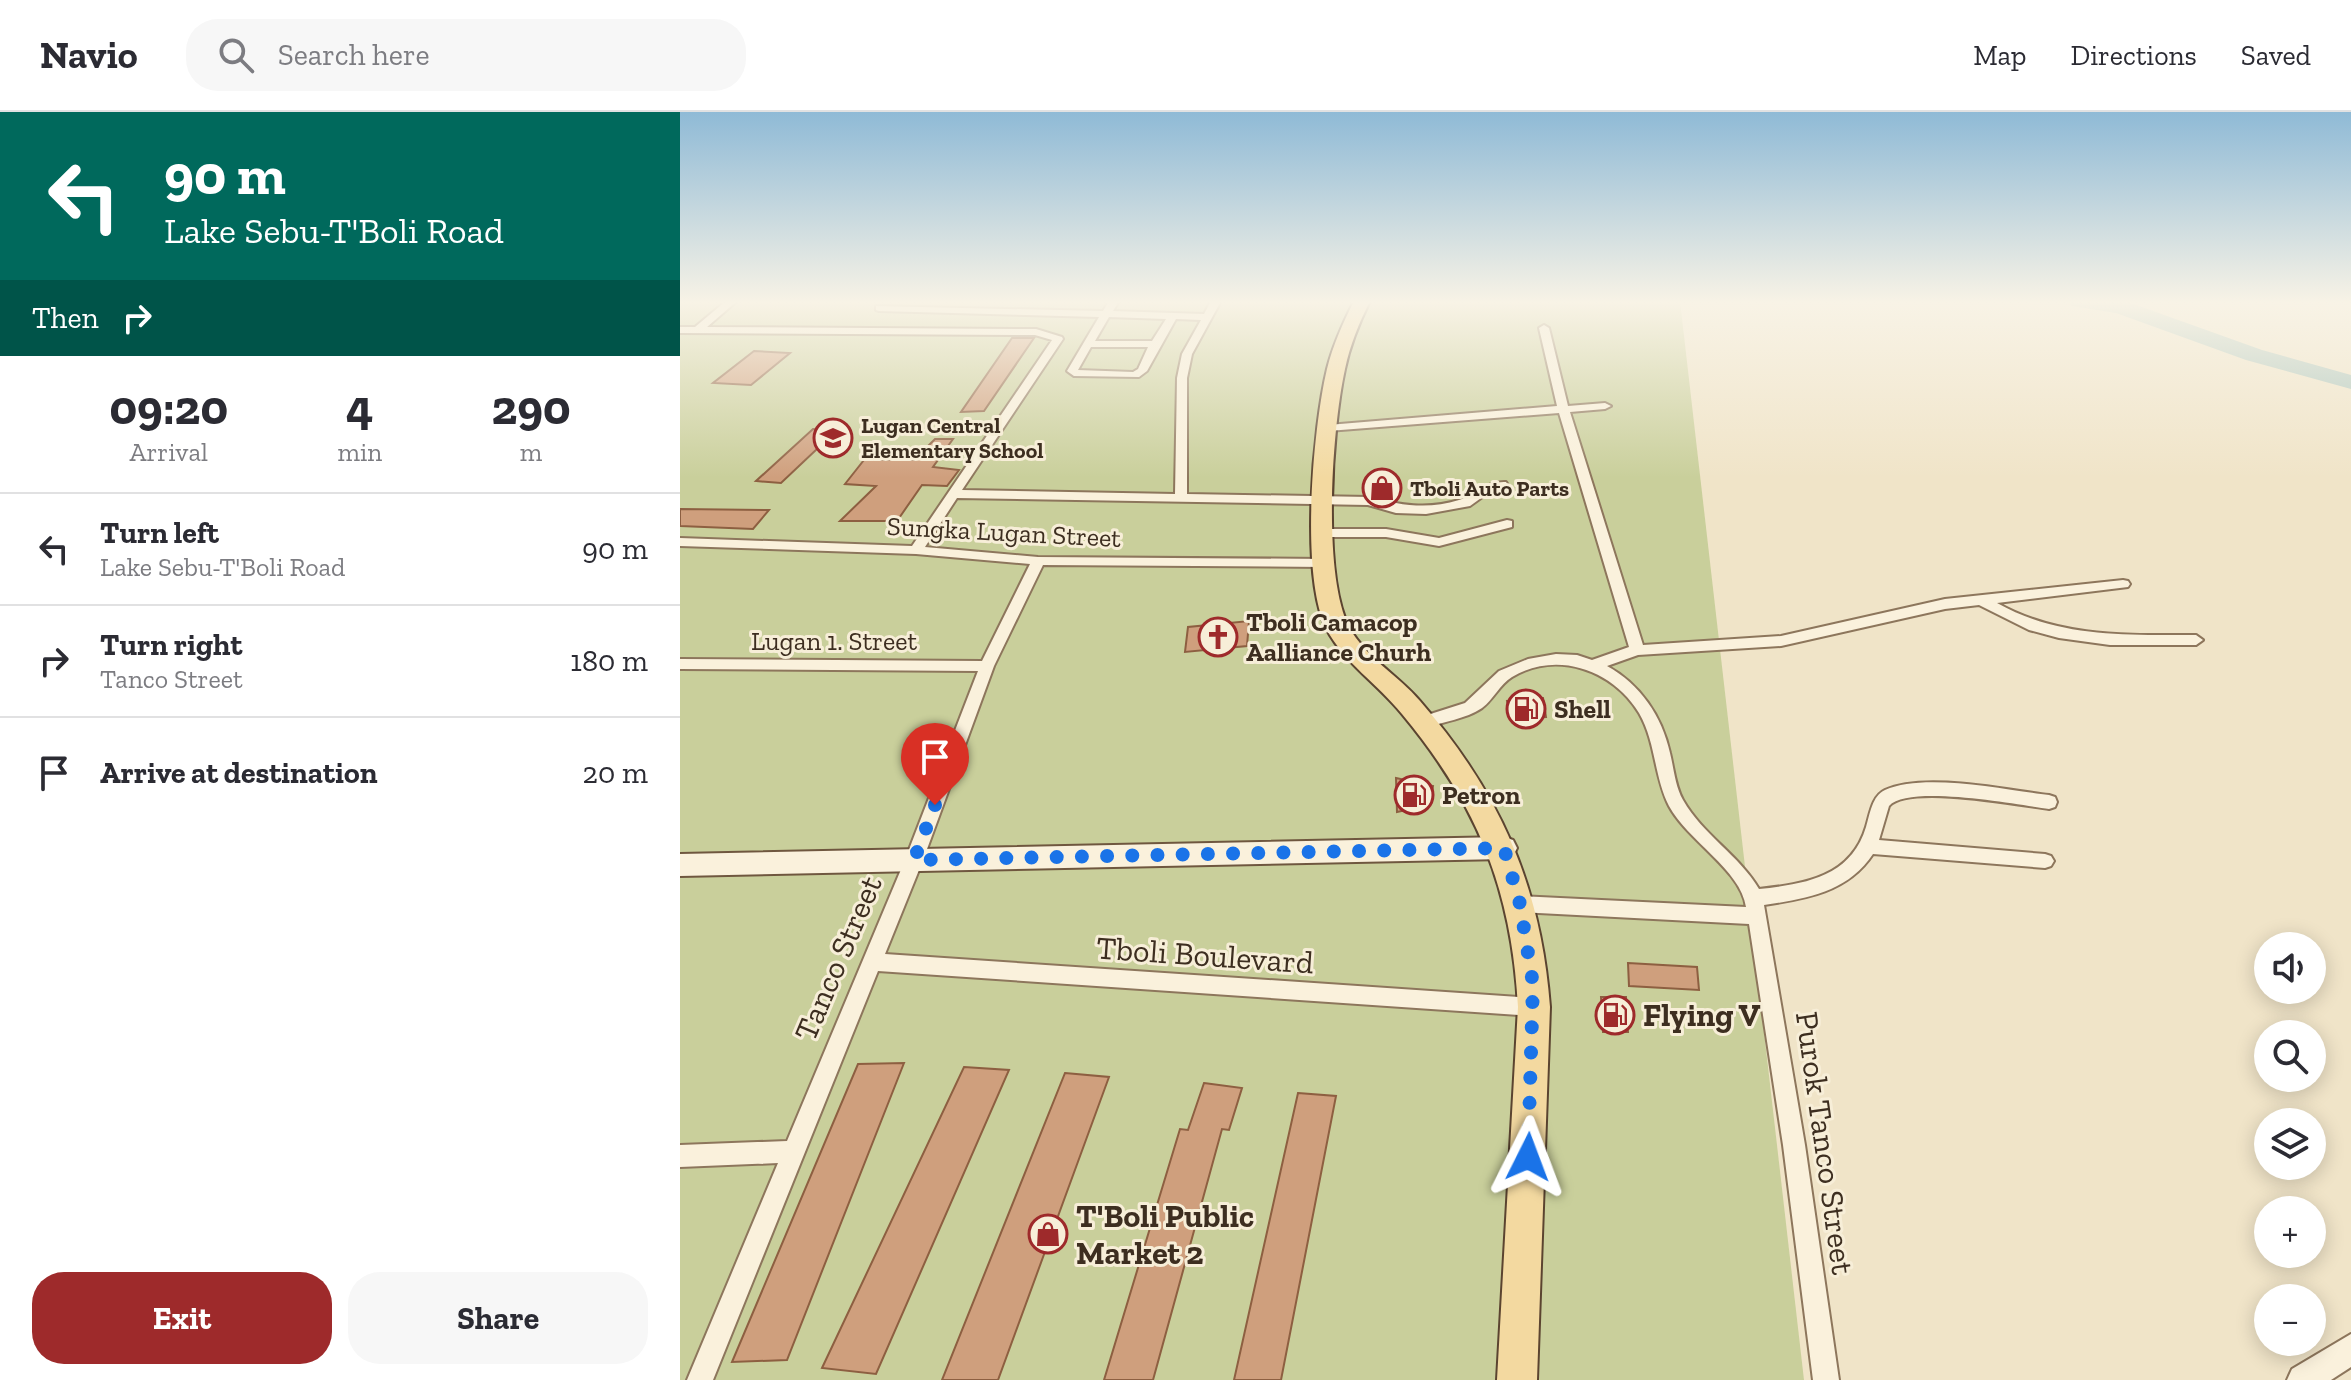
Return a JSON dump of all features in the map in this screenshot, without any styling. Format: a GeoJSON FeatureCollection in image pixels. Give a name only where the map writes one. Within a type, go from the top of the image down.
{"type":"FeatureCollection","features":[{"type":"Feature","properties":{"kind":"main road"},"geometry":{"type":"LineString","coordinates":[[1338,360],[1328,428],[1324,500],[1328,605],[1338,629],[1424,722],[1458,766],[1504,848],[1520,904],[1532,973],[1534,1007],[1517,1380]]}},
{"type":"Feature","properties":{"kind":"main road"},"geometry":{"type":"LineString","coordinates":[[680,865],[1504,848]]}},
{"type":"Feature","properties":{"kind":"street"},"geometry":{"type":"LineString","coordinates":[[916,550],[1044,360]]}},
{"type":"Feature","properties":{"kind":"street"},"geometry":{"type":"LineString","coordinates":[[1078,360],[1072,371],[1074,373],[1135,375],[1142,371],[1147,360]]}},
{"type":"Feature","properties":{"kind":"street"},"geometry":{"type":"LineString","coordinates":[[1181,498],[1182,378],[1186,360]]}},
{"type":"Feature","properties":{"kind":"street"},"geometry":{"type":"LineString","coordinates":[[1552,360],[1563,409],[1637,650]]}},
{"type":"Feature","properties":{"kind":"street"},"geometry":{"type":"LineString","coordinates":[[1328,428],[1605,406]]}},
{"type":"Feature","properties":{"kind":"street"},"geometry":{"type":"LineString","coordinates":[[956,494],[1369,501],[1405,510],[1426,510],[1466,503],[1484,490],[1502,485]]}},
{"type":"Feature","properties":{"kind":"street"},"geometry":{"type":"LineString","coordinates":[[1325,533],[1386,533],[1439,542],[1507,524]]}},
{"type":"Feature","properties":{"kind":"street","name":"Sungka Lugan Street"},"geometry":{"type":"LineString","coordinates":[[680,542],[916,550],[1038,561],[1326,563]]}},
{"type":"Feature","properties":{"kind":"street","name":"Tanco Street"},"geometry":{"type":"LineString","coordinates":[[700,1380],[791,1152],[914,860],[987,666],[1038,561]]}},
{"type":"Feature","properties":{"kind":"street"},"geometry":{"type":"LineString","coordinates":[[1594,665],[1637,650],[1781,641],[1903,612],[2123,584]]}},
{"type":"Feature","properties":{"kind":"street"},"geometry":{"type":"LineString","coordinates":[[1981,600],[2017,622],[2053,634],[2082,638],[2196,640]]}},
{"type":"Feature","properties":{"kind":"street"},"geometry":{"type":"LineString","coordinates":[[1424,722],[1476,703],[1498,679],[1526,665],[1561,661],[1594,665],[1612,673],[1628,685],[1645,709],[1662,747],[1670,791],[1678,807],[1734,866],[1756,907]]}},
{"type":"Feature","properties":{"kind":"street","name":"Lugan 1. Street"},"geometry":{"type":"LineString","coordinates":[[680,664],[987,666]]}},
{"type":"Feature","properties":{"kind":"street"},"geometry":{"type":"LineString","coordinates":[[1520,904],[1756,907],[1850,873],[1870,847],[1881,804],[1891,794],[1953,791],[2049,802]]}},
{"type":"Feature","properties":{"kind":"street"},"geometry":{"type":"LineString","coordinates":[[1870,847],[2045,861]]}},
{"type":"Feature","properties":{"kind":"street","name":"Purok Tanco Street"},"geometry":{"type":"LineString","coordinates":[[1756,907],[1826,1380]]}},
{"type":"Feature","properties":{"kind":"street","name":"Tboli Boulevard"},"geometry":{"type":"LineString","coordinates":[[872,962],[1534,1007]]}},
{"type":"Feature","properties":{"kind":"street"},"geometry":{"type":"LineString","coordinates":[[680,1156],[791,1152]]}},
{"type":"Feature","properties":{"kind":"street"},"geometry":{"type":"LineString","coordinates":[[2303,1380],[2351,1349]]}},
{"type":"Feature","properties":{"kind":"green space"},"geometry":{"type":"Polygon","coordinates":[[[680,360],[1687,360],[1804,1380],[680,1380],[680,360]]]}},
{"type":"Feature","properties":{"kind":"building"},"geometry":{"type":"Polygon","coordinates":[[[742,360],[781,360],[751,385],[713,383],[742,360]]]}},
{"type":"Feature","properties":{"kind":"building"},"geometry":{"type":"Polygon","coordinates":[[[997,360],[1019,360],[984,411],[961,412],[997,360]]]}},
{"type":"Feature","properties":{"kind":"building"},"geometry":{"type":"Polygon","coordinates":[[[813,429],[836,431],[781,483],[756,481],[813,429]]]}},
{"type":"Feature","properties":{"kind":"building"},"geometry":{"type":"Polygon","coordinates":[[[935,439],[953,439],[933,467],[959,470],[947,486],[922,485],[897,521],[840,521],[876,486],[845,484],[864,460],[914,460],[935,439]]]}},
{"type":"Feature","properties":{"kind":"building"},"geometry":{"type":"Polygon","coordinates":[[[680,509],[769,510],[753,529],[680,526],[680,509]]]}},
{"type":"Feature","properties":{"kind":"building","name":"Tboli Camacop Aalliance Churh"},"geometry":{"type":"Polygon","coordinates":[[[1249,621],[1247,646],[1185,652],[1188,627],[1249,621]]]}},
{"type":"Feature","properties":{"kind":"building","name":"Shell"},"geometry":{"type":"Polygon","coordinates":[[[1543,698],[1546,717],[1510,719],[1507,701],[1543,698]]]}},
{"type":"Feature","properties":{"kind":"building"},"geometry":{"type":"Polygon","coordinates":[[[1396,778],[1433,786],[1430,805],[1397,812],[1396,778]]]}},
{"type":"Feature","properties":{"kind":"building"},"geometry":{"type":"Polygon","coordinates":[[[1628,963],[1697,967],[1699,990],[1629,986],[1628,963]]]}},
{"type":"Feature","properties":{"kind":"building","name":"Flying V"},"geometry":{"type":"Polygon","coordinates":[[[1601,997],[1626,997],[1628,1032],[1603,1032],[1601,997]]]}},
{"type":"Feature","properties":{"kind":"building"},"geometry":{"type":"Polygon","coordinates":[[[904,1063],[787,1360],[732,1362],[858,1064],[904,1063]]]}},
{"type":"Feature","properties":{"kind":"building"},"geometry":{"type":"Polygon","coordinates":[[[964,1067],[1009,1070],[876,1374],[822,1368],[964,1067]]]}},
{"type":"Feature","properties":{"kind":"building"},"geometry":{"type":"Polygon","coordinates":[[[1065,1073],[1109,1077],[998,1380],[942,1380],[1065,1073]]]}},
{"type":"Feature","properties":{"kind":"building"},"geometry":{"type":"Polygon","coordinates":[[[1204,1083],[1242,1088],[1229,1130],[1222,1129],[1153,1380],[1104,1380],[1180,1129],[1188,1130],[1204,1083]]]}},
{"type":"Feature","properties":{"kind":"building"},"geometry":{"type":"Polygon","coordinates":[[[1298,1093],[1336,1096],[1281,1380],[1234,1380],[1298,1093]]]}},
{"type":"Feature","properties":{"kind":"waterway"},"geometry":{"type":"LineString","coordinates":[[2273,360],[2351,382]]}},
{"type":"Feature","properties":{"kind":"place","name":"Lugan Central Elementary School"},"geometry":{"type":"Point","coordinates":[833,438]}},
{"type":"Feature","properties":{"kind":"place","name":"Tboli Auto Parts"},"geometry":{"type":"Point","coordinates":[1382,488]}},
{"type":"Feature","properties":{"kind":"place","name":"Tboli Camacop Aalliance Churh"},"geometry":{"type":"Point","coordinates":[1218,637]}},
{"type":"Feature","properties":{"kind":"place","name":"Shell"},"geometry":{"type":"Point","coordinates":[1526,709]}},
{"type":"Feature","properties":{"kind":"place","name":"Petron"},"geometry":{"type":"Point","coordinates":[1414,795]}},
{"type":"Feature","properties":{"kind":"place","name":"Flying V"},"geometry":{"type":"Point","coordinates":[1615,1015]}},
{"type":"Feature","properties":{"kind":"place","name":"T'Boli Public Market 2"},"geometry":{"type":"Point","coordinates":[1048,1234]}},
{"type":"Feature","properties":{"kind":"route"},"geometry":{"type":"LineString","coordinates":[[935,805],[914,860],[1504,848],[1520,904],[1533,984],[1528,1157]]}}]}
